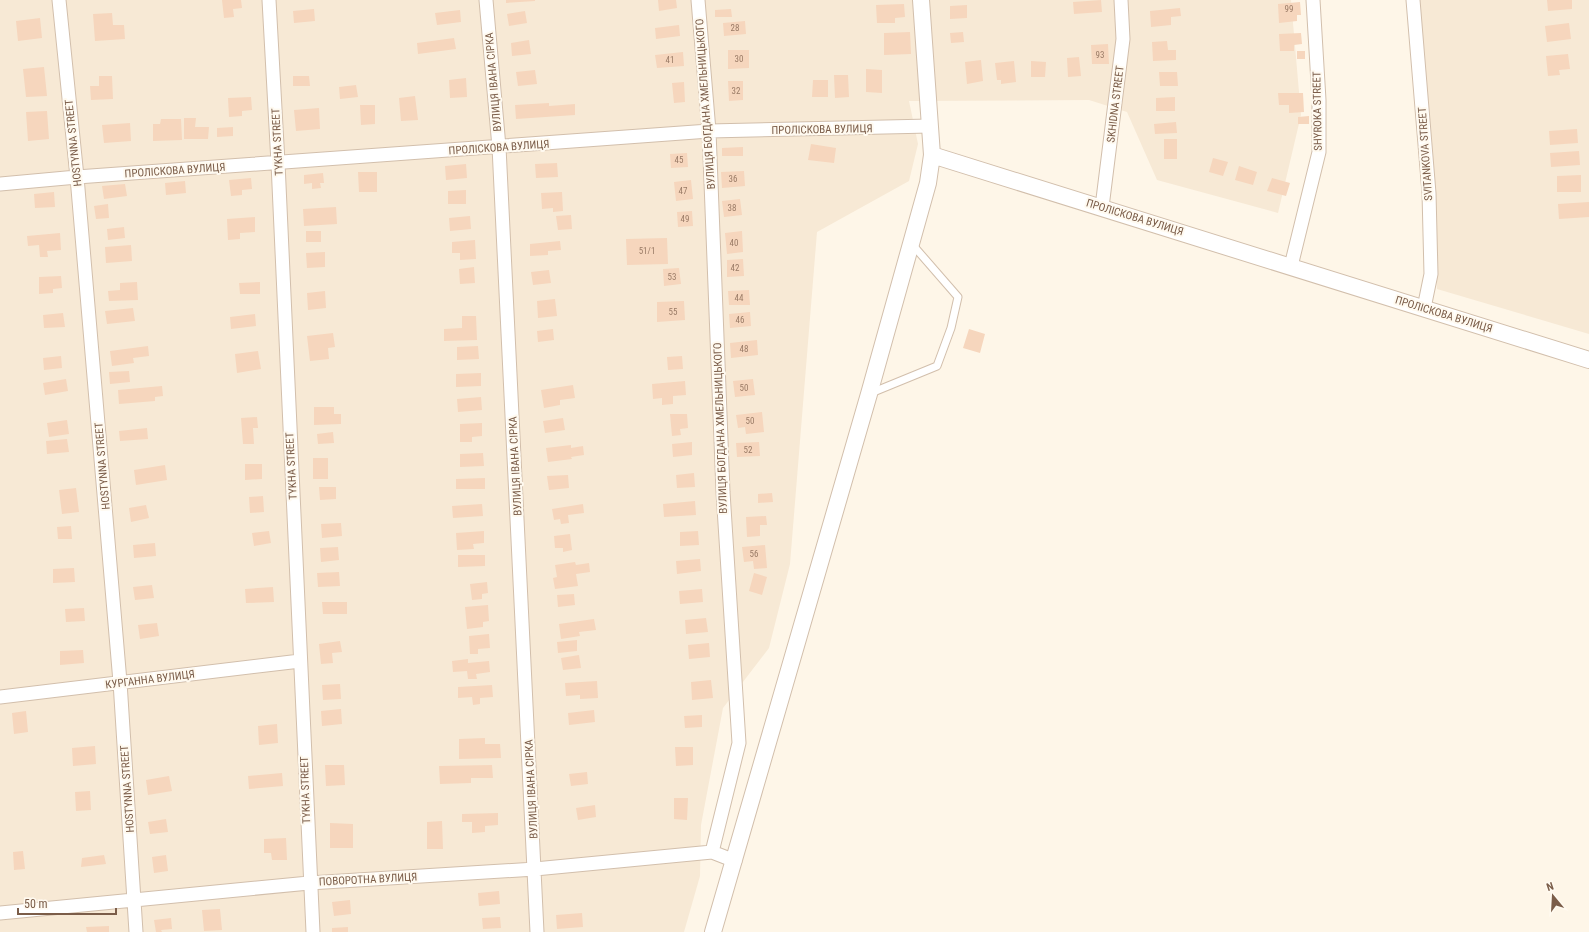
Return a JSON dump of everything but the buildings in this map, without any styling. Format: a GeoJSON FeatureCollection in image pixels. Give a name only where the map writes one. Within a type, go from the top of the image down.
{"type":"FeatureCollection","features":[{"type":"Feature","properties":{"kind":"street","name":"HOSTYNNA STREET"},"geometry":{"type":"LineString","coordinates":[[59,0],[77,177],[120,682],[136,932]]}},
{"type":"Feature","properties":{"kind":"street","name":"TYKHA STREET"},"geometry":{"type":"LineString","coordinates":[[269,0],[278,163],[313,932]]}},
{"type":"Feature","properties":{"kind":"street","name":"ВУЛИЦЯ ІВАНА СІРКА"},"geometry":{"type":"LineString","coordinates":[[486,0],[499,147],[537,932]]}},
{"type":"Feature","properties":{"kind":"street","name":"ВУЛИЦЯ БОГДАНА ХМЕЛЬНИЦЬКОГО"},"geometry":{"type":"LineString","coordinates":[[698,0],[709,131],[723,492],[739,743],[712,852]]}},
{"type":"Feature","properties":{"kind":"street"},"geometry":{"type":"LineString","coordinates":[[713,932],[735,861],[912,244],[928,183],[932,154],[921,0]]}},
{"type":"Feature","properties":{"kind":"street","name":"SKHIDNA STREET"},"geometry":{"type":"LineString","coordinates":[[1102,207],[1123,39],[1121,0]]}},
{"type":"Feature","properties":{"kind":"street","name":"SHYROKA STREET"},"geometry":{"type":"LineString","coordinates":[[1291,266],[1319,152],[1319,100],[1313,0]]}},
{"type":"Feature","properties":{"kind":"street","name":"SVITANKOVA STREET"},"geometry":{"type":"LineString","coordinates":[[1413,0],[1429,201],[1431,274],[1424,308]]}},
{"type":"Feature","properties":{"kind":"street","name":"ПРОЛІСКОВА ВУЛИЦЯ"},"geometry":{"type":"LineString","coordinates":[[0,184],[77,177],[709,131],[930,126]]}},
{"type":"Feature","properties":{"kind":"street","name":"ПРОЛІСКОВА ВУЛИЦЯ"},"geometry":{"type":"LineString","coordinates":[[932,154],[1589,360]]}},
{"type":"Feature","properties":{"kind":"street","name":"КУРГАННА ВУЛИЦЯ"},"geometry":{"type":"LineString","coordinates":[[0,697],[300,661]]}},
{"type":"Feature","properties":{"kind":"street","name":"ПОВОРОТНА ВУЛИЦЯ"},"geometry":{"type":"LineString","coordinates":[[0,913],[310,883],[535,869],[712,852],[735,861]]}},
{"type":"Feature","properties":{"kind":"lane"},"geometry":{"type":"LineString","coordinates":[[869,394],[937,366],[951,328],[958,297],[912,244]]}},
{"type":"Feature","properties":{"kind":"shaded area"},"geometry":{"type":"Polygon","coordinates":[[[0,0],[1291,0],[1301,115],[1278,213],[1157,180],[1127,112],[1089,100],[909,101],[918,144],[909,181],[817,232],[790,564],[769,648],[723,708],[701,825],[700,876],[684,932],[0,932],[0,0]]]}},
{"type":"Feature","properties":{"kind":"shaded area"},"geometry":{"type":"Polygon","coordinates":[[[1420,0],[1589,0],[1589,334],[1437,289],[1420,0]]]}}]}
